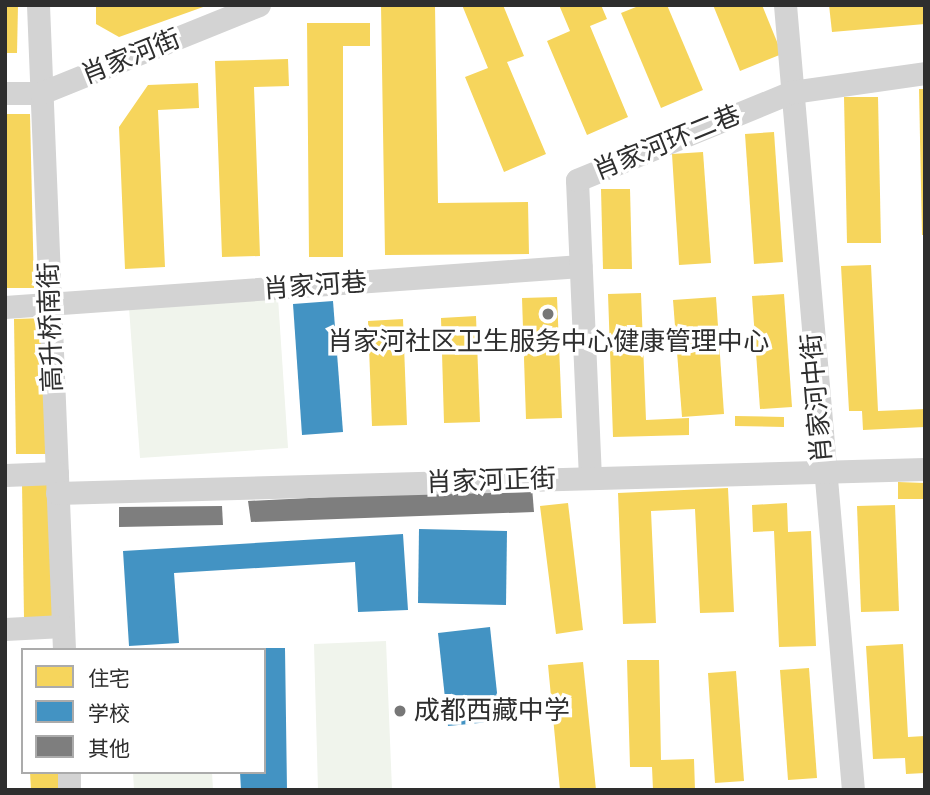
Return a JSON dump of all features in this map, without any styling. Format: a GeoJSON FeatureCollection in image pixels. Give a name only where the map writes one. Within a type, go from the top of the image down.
{"type":"FeatureCollection","features":[{"type":"Feature","properties":{"kind":"street","name":"高升桥南街"},"geometry":{"type":"LineString","coordinates":[[38,5],[64,648]]}},
{"type":"Feature","properties":{"kind":"street","name":"肖家河街"},"geometry":{"type":"LineString","coordinates":[[41,93],[260,5]]}},
{"type":"Feature","properties":{"kind":"street","name":"肖家河中街"},"geometry":{"type":"LineString","coordinates":[[785,5],[823,472],[854,790]]}},
{"type":"Feature","properties":{"kind":"street","name":"肖家河环二巷"},"geometry":{"type":"LineString","coordinates":[[590,478],[577,180],[792,92],[925,73]]}},
{"type":"Feature","properties":{"kind":"street"},"geometry":{"type":"LineString","coordinates":[[5,93],[41,93]]}},
{"type":"Feature","properties":{"kind":"street","name":"肖家河巷"},"geometry":{"type":"LineString","coordinates":[[5,307],[581,266]]}},
{"type":"Feature","properties":{"kind":"street","name":"肖家河正街"},"geometry":{"type":"LineString","coordinates":[[5,475],[57,483],[590,478],[925,469]]}},
{"type":"Feature","properties":{"kind":"street"},"geometry":{"type":"LineString","coordinates":[[5,629],[63,626]]}},
{"type":"Feature","properties":{"kind":"shaded area"},"geometry":{"type":"Polygon","coordinates":[[[278,298],[288,448],[140,458],[129,308],[278,298]]]}},
{"type":"Feature","properties":{"kind":"shaded area"},"geometry":{"type":"Polygon","coordinates":[[[386,641],[392,790],[318,790],[314,644],[386,641]]]}},
{"type":"Feature","properties":{"kind":"shaded area"},"geometry":{"type":"Polygon","coordinates":[[[133,774],[212,774],[213,790],[134,790],[133,774]]]}},
{"type":"Feature","properties":{"kind":"building: 住宅"},"geometry":{"type":"Polygon","coordinates":[[[5,5],[18,5],[17,53],[5,53],[5,5]]]}},
{"type":"Feature","properties":{"kind":"building: 住宅"},"geometry":{"type":"Polygon","coordinates":[[[96,5],[206,6],[119,37],[96,24],[96,5]]]}},
{"type":"Feature","properties":{"kind":"building: 住宅"},"geometry":{"type":"Polygon","coordinates":[[[381,5],[435,5],[438,203],[528,202],[529,254],[385,255],[381,5]]]}},
{"type":"Feature","properties":{"kind":"building: 住宅"},"geometry":{"type":"Polygon","coordinates":[[[462,5],[503,5],[524,56],[507,62],[546,154],[504,172],[465,77],[488,68],[462,5]]]}},
{"type":"Feature","properties":{"kind":"building: 住宅"},"geometry":{"type":"Polygon","coordinates":[[[559,5],[601,5],[607,19],[590,26],[628,117],[587,135],[547,41],[570,31],[559,5]]]}},
{"type":"Feature","properties":{"kind":"building: 住宅"},"geometry":{"type":"Polygon","coordinates":[[[641,5],[667,5],[703,90],[661,108],[621,13],[641,5]]]}},
{"type":"Feature","properties":{"kind":"building: 住宅"},"geometry":{"type":"Polygon","coordinates":[[[713,5],[762,5],[782,54],[740,71],[713,5]]]}},
{"type":"Feature","properties":{"kind":"building: 住宅"},"geometry":{"type":"Polygon","coordinates":[[[829,5],[925,5],[925,24],[832,32],[829,5]]]}},
{"type":"Feature","properties":{"kind":"building: 住宅"},"geometry":{"type":"Polygon","coordinates":[[[307,23],[370,23],[370,46],[343,46],[343,257],[309,257],[307,23]]]}},
{"type":"Feature","properties":{"kind":"building: 住宅"},"geometry":{"type":"Polygon","coordinates":[[[288,59],[289,86],[254,87],[260,256],[222,257],[215,61],[288,59]]]}},
{"type":"Feature","properties":{"kind":"building: 住宅"},"geometry":{"type":"Polygon","coordinates":[[[198,83],[199,108],[158,110],[165,267],[125,269],[119,127],[148,85],[198,83]]]}},
{"type":"Feature","properties":{"kind":"building: 住宅"},"geometry":{"type":"Polygon","coordinates":[[[919,89],[925,89],[925,235],[922,235],[919,89]]]}},
{"type":"Feature","properties":{"kind":"building: 住宅"},"geometry":{"type":"Polygon","coordinates":[[[844,97],[878,97],[881,243],[847,243],[844,97]]]}},
{"type":"Feature","properties":{"kind":"building: 住宅"},"geometry":{"type":"Polygon","coordinates":[[[5,114],[30,114],[34,288],[5,288],[5,114]]]}},
{"type":"Feature","properties":{"kind":"building: 住宅"},"geometry":{"type":"Polygon","coordinates":[[[774,132],[783,262],[754,264],[745,134],[774,132]]]}},
{"type":"Feature","properties":{"kind":"building: 住宅"},"geometry":{"type":"Polygon","coordinates":[[[703,152],[711,263],[679,265],[672,154],[703,152]]]}},
{"type":"Feature","properties":{"kind":"building: 住宅"},"geometry":{"type":"Polygon","coordinates":[[[601,189],[630,189],[632,269],[603,269],[601,189]]]}},
{"type":"Feature","properties":{"kind":"building: 住宅"},"geometry":{"type":"Polygon","coordinates":[[[871,265],[878,411],[925,409],[925,427],[863,430],[862,411],[849,411],[841,266],[871,265]]]}},
{"type":"Feature","properties":{"kind":"building: 住宅"},"geometry":{"type":"Polygon","coordinates":[[[641,293],[646,420],[689,418],[689,435],[613,437],[608,294],[641,293]]]}},
{"type":"Feature","properties":{"kind":"building: 住宅"},"geometry":{"type":"Polygon","coordinates":[[[784,294],[792,407],[760,409],[752,296],[784,294]]]}},
{"type":"Feature","properties":{"kind":"building: 住宅"},"geometry":{"type":"Polygon","coordinates":[[[557,297],[562,418],[526,419],[522,298],[557,297]]]}},
{"type":"Feature","properties":{"kind":"building: 住宅"},"geometry":{"type":"Polygon","coordinates":[[[716,297],[724,414],[682,417],[673,300],[716,297]]]}},
{"type":"Feature","properties":{"kind":"building: 住宅"},"geometry":{"type":"Polygon","coordinates":[[[476,316],[480,422],[444,423],[441,318],[476,316]]]}},
{"type":"Feature","properties":{"kind":"building: 住宅"},"geometry":{"type":"Polygon","coordinates":[[[45,318],[47,454],[16,454],[14,319],[45,318]]]}},
{"type":"Feature","properties":{"kind":"building: 住宅"},"geometry":{"type":"Polygon","coordinates":[[[403,319],[407,425],[372,426],[368,321],[403,319]]]}},
{"type":"Feature","properties":{"kind":"building: 住宅"},"geometry":{"type":"Polygon","coordinates":[[[735,416],[784,417],[784,427],[735,426],[735,416]]]}},
{"type":"Feature","properties":{"kind":"building: 住宅"},"geometry":{"type":"Polygon","coordinates":[[[52,482],[55,617],[24,618],[22,483],[52,482]]]}},
{"type":"Feature","properties":{"kind":"building: 住宅"},"geometry":{"type":"Polygon","coordinates":[[[898,482],[925,483],[925,499],[898,499],[898,482]]]}},
{"type":"Feature","properties":{"kind":"building: 住宅"},"geometry":{"type":"Polygon","coordinates":[[[728,488],[734,612],[700,613],[695,509],[651,511],[656,623],[623,624],[618,493],[728,488]]]}},
{"type":"Feature","properties":{"kind":"building: 住宅"},"geometry":{"type":"Polygon","coordinates":[[[568,503],[583,630],[556,634],[540,506],[568,503]]]}},
{"type":"Feature","properties":{"kind":"building: 住宅"},"geometry":{"type":"Polygon","coordinates":[[[787,503],[788,532],[811,531],[816,646],[779,647],[774,531],[753,532],[752,505],[787,503]]]}},
{"type":"Feature","properties":{"kind":"building: 住宅"},"geometry":{"type":"Polygon","coordinates":[[[895,505],[899,611],[861,612],[857,506],[895,505]]]}},
{"type":"Feature","properties":{"kind":"building: 住宅"},"geometry":{"type":"Polygon","coordinates":[[[903,644],[908,737],[925,736],[925,773],[906,774],[905,758],[873,759],[866,646],[903,644]]]}},
{"type":"Feature","properties":{"kind":"building: 住宅"},"geometry":{"type":"Polygon","coordinates":[[[627,660],[659,660],[661,760],[694,759],[695,790],[653,790],[652,767],[630,767],[627,660]]]}},
{"type":"Feature","properties":{"kind":"building: 住宅"},"geometry":{"type":"Polygon","coordinates":[[[583,662],[596,790],[560,790],[548,665],[583,662]]]}},
{"type":"Feature","properties":{"kind":"building: 住宅"},"geometry":{"type":"Polygon","coordinates":[[[809,668],[817,778],[788,780],[780,670],[809,668]]]}},
{"type":"Feature","properties":{"kind":"building: 住宅"},"geometry":{"type":"Polygon","coordinates":[[[736,671],[744,781],[715,783],[708,673],[736,671]]]}},
{"type":"Feature","properties":{"kind":"building: 住宅"},"geometry":{"type":"Polygon","coordinates":[[[30,774],[61,774],[61,790],[31,790],[30,774]]]}},
{"type":"Feature","properties":{"kind":"building: 学校"},"geometry":{"type":"Polygon","coordinates":[[[333,301],[343,432],[302,435],[293,304],[333,301]]]}},
{"type":"Feature","properties":{"kind":"building: 学校"},"geometry":{"type":"Polygon","coordinates":[[[419,529],[507,531],[506,605],[418,603],[419,529]]]}},
{"type":"Feature","properties":{"kind":"building: 学校"},"geometry":{"type":"Polygon","coordinates":[[[403,534],[408,610],[358,612],[355,562],[174,573],[179,643],[129,646],[123,551],[403,534]]]}},
{"type":"Feature","properties":{"kind":"building: 学校"},"geometry":{"type":"Polygon","coordinates":[[[490,627],[500,721],[448,726],[438,633],[490,627]]]}},
{"type":"Feature","properties":{"kind":"building: 学校"},"geometry":{"type":"Polygon","coordinates":[[[266,648],[285,648],[287,790],[241,790],[240,774],[266,774],[266,648]]]}},
{"type":"Feature","properties":{"kind":"building: 其他"},"geometry":{"type":"Polygon","coordinates":[[[532,487],[534,512],[251,522],[248,501],[532,487]]]}},
{"type":"Feature","properties":{"kind":"building: 其他"},"geometry":{"type":"Polygon","coordinates":[[[222,506],[223,525],[119,527],[119,507],[222,506]]]}},
{"type":"Feature","properties":{"kind":"place","name":"肖家河社区卫生服务中心健康管理中心"},"geometry":{"type":"Point","coordinates":[548,314]}},
{"type":"Feature","properties":{"kind":"place","name":"成都西藏中学"},"geometry":{"type":"Point","coordinates":[400,711]}}]}
